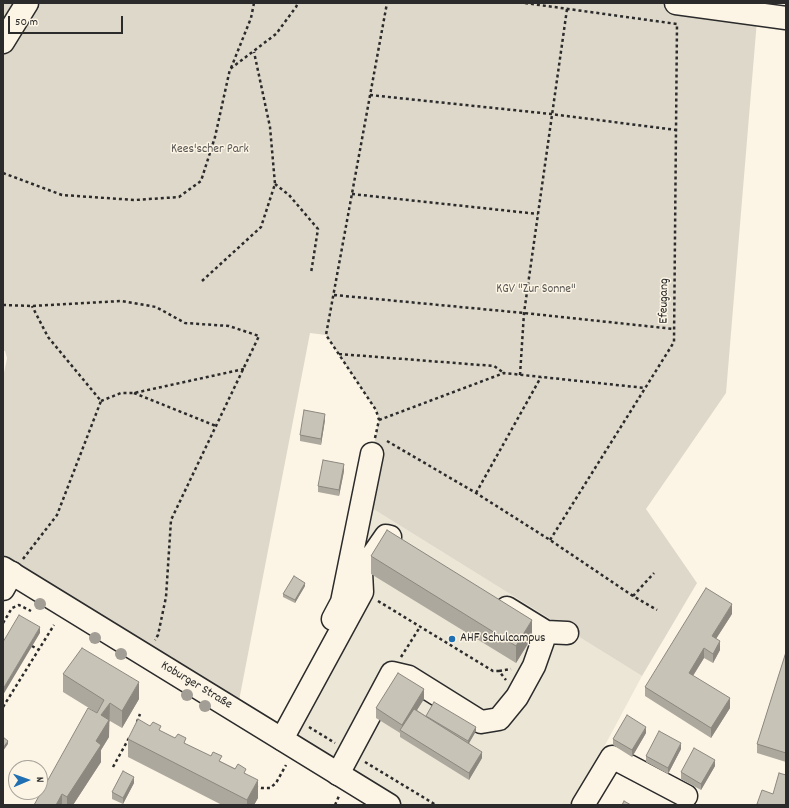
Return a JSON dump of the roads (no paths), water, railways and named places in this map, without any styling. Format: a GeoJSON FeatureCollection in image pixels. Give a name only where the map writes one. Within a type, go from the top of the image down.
{"type":"FeatureCollection","features":[{"type":"Feature","properties":{"kind":"main road"},"geometry":{"type":"LineString","coordinates":[[3,42],[27,3]]}},
{"type":"Feature","properties":{"kind":"main road"},"geometry":{"type":"LineString","coordinates":[[676,3],[786,18]]}},
{"type":"Feature","properties":{"kind":"main road"},"geometry":{"type":"LineString","coordinates":[[277,736],[342,602],[377,443]]}},
{"type":"Feature","properties":{"kind":"main road"},"geometry":{"type":"LineString","coordinates":[[277,736],[362,592],[361,572],[386,536],[398,539],[405,543]]}},
{"type":"Feature","properties":{"kind":"main road","name":"Koburger Straße"},"geometry":{"type":"LineString","coordinates":[[10,573],[389,805]]}},
{"type":"Feature","properties":{"kind":"main road"},"geometry":{"type":"LineString","coordinates":[[492,598],[546,632],[567,633]]}},
{"type":"Feature","properties":{"kind":"main road"},"geometry":{"type":"LineString","coordinates":[[338,774],[392,673],[409,677],[481,722],[499,719],[517,697],[534,666],[546,632]]}},
{"type":"Feature","properties":{"kind":"main road"},"geometry":{"type":"LineString","coordinates":[[583,805],[612,757],[686,796]]}},
{"type":"Feature","properties":{"kind":"place","name":"AHF Schulcampus"},"geometry":{"type":"Point","coordinates":[452,639]}},
{"type":"Feature","properties":{"kind":"park label","name":"Kees'scher Park"},"geometry":{"type":"Point","coordinates":[210,150]}},
{"type":"Feature","properties":{"kind":"park label","name":"KGV \"Zur Sonne\""},"geometry":{"type":"Point","coordinates":[536,290]}}]}
